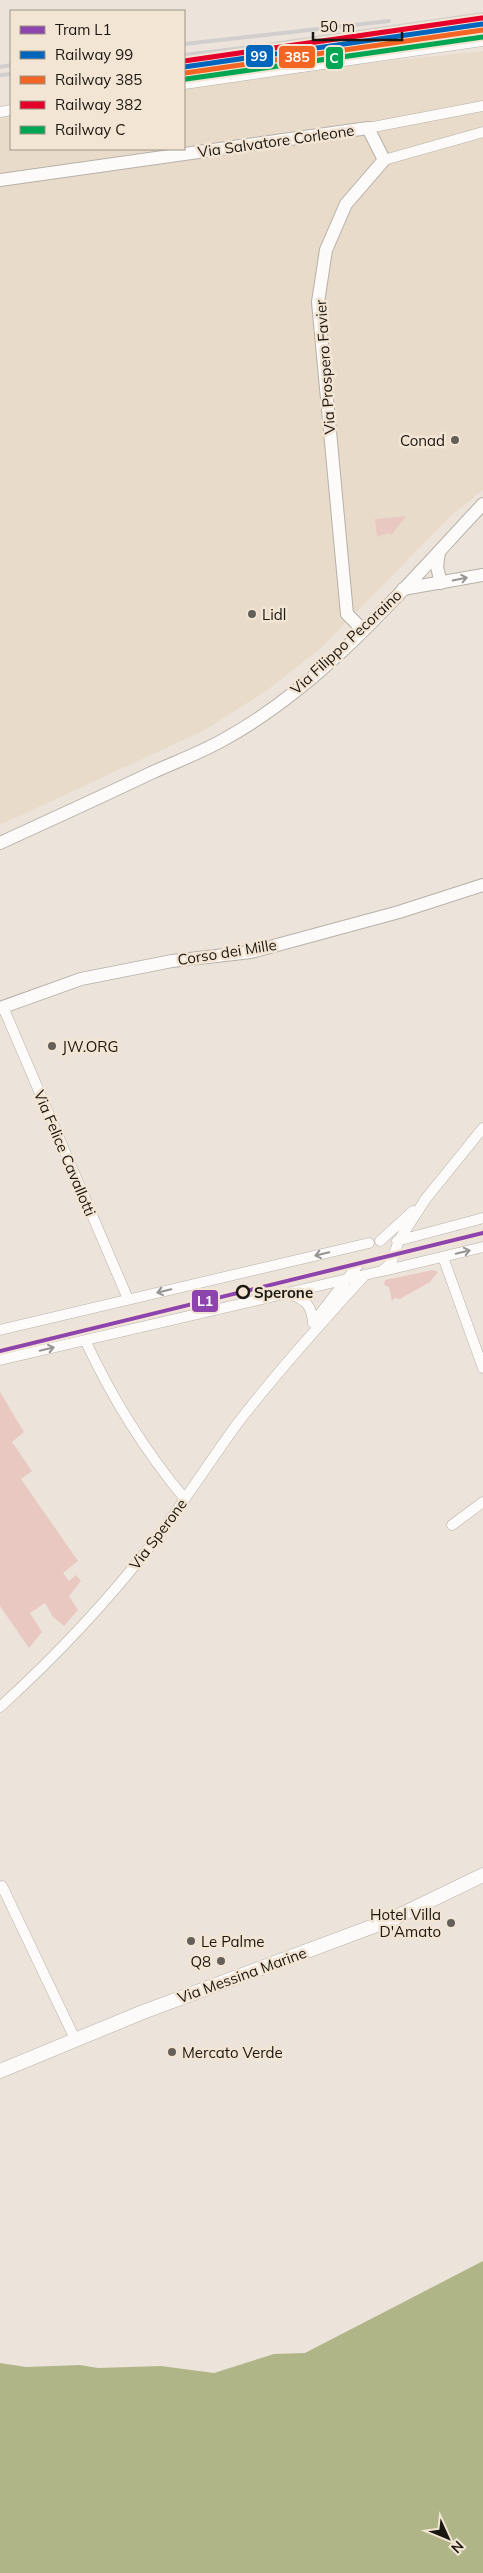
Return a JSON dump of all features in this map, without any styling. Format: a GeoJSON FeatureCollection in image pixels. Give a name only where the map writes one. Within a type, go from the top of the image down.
{"type":"FeatureCollection","features":[{"type":"Feature","properties":{"kind":"main road","name":"Via Messina Marine"},"geometry":{"type":"LineString","coordinates":[[0,2071],[143,2012],[390,1920],[483,1875]]}},
{"type":"Feature","properties":{"kind":"street"},"geometry":{"type":"LineString","coordinates":[[185,84],[483,41]]}},
{"type":"Feature","properties":{"kind":"street"},"geometry":{"type":"LineString","coordinates":[[368,128],[483,106]]}},
{"type":"Feature","properties":{"kind":"street","name":"Via Salvatore Corleone"},"geometry":{"type":"LineString","coordinates":[[0,180],[368,128],[384,160]]}},
{"type":"Feature","properties":{"kind":"street"},"geometry":{"type":"LineString","coordinates":[[384,160],[483,132]]}},
{"type":"Feature","properties":{"kind":"street","name":"Via Prospero Favier"},"geometry":{"type":"LineString","coordinates":[[362,629],[347,614],[318,302],[326,250],[346,204],[384,160]]}},
{"type":"Feature","properties":{"kind":"street","name":"Via Filippo Pecoraino"},"geometry":{"type":"LineString","coordinates":[[0,843],[224,740],[279,703],[320,670],[403,590],[483,504]]}},
{"type":"Feature","properties":{"kind":"street"},"geometry":{"type":"LineString","coordinates":[[439,552],[437,567],[441,583]]}},
{"type":"Feature","properties":{"kind":"street"},"geometry":{"type":"LineString","coordinates":[[403,590],[483,575]]}},
{"type":"Feature","properties":{"kind":"street","name":"Corso dei Mille"},"geometry":{"type":"LineString","coordinates":[[2,1007],[81,979],[172,961],[251,952],[390,915],[483,885]]}},
{"type":"Feature","properties":{"kind":"street","name":"Via Felice Cavallotti"},"geometry":{"type":"LineString","coordinates":[[2,1007],[128,1299]]}},
{"type":"Feature","properties":{"kind":"street"},"geometry":{"type":"LineString","coordinates":[[382,1271],[391,1263],[391,1243],[483,1128]]}},
{"type":"Feature","properties":{"kind":"street"},"geometry":{"type":"LineString","coordinates":[[391,1243],[416,1216],[428,1197]]}},
{"type":"Feature","properties":{"kind":"street"},"geometry":{"type":"LineString","coordinates":[[416,1216],[418,1226],[428,1234]]}},
{"type":"Feature","properties":{"kind":"street"},"geometry":{"type":"LineString","coordinates":[[0,1330],[369,1243],[391,1243],[483,1218]]}},
{"type":"Feature","properties":{"kind":"street"},"geometry":{"type":"LineString","coordinates":[[299,1348],[313,1323],[358,1265],[358,1256],[369,1243]]}},
{"type":"Feature","properties":{"kind":"street"},"geometry":{"type":"LineString","coordinates":[[0,1360],[483,1247]]}},
{"type":"Feature","properties":{"kind":"street"},"geometry":{"type":"LineString","coordinates":[[443,1257],[483,1368]]}},
{"type":"Feature","properties":{"kind":"street"},"geometry":{"type":"LineString","coordinates":[[358,1265],[368,1274]]}},
{"type":"Feature","properties":{"kind":"street"},"geometry":{"type":"LineString","coordinates":[[299,1348],[368,1274]]}},
{"type":"Feature","properties":{"kind":"street"},"geometry":{"type":"LineString","coordinates":[[287,1293],[306,1301],[311,1309],[313,1323]]}},
{"type":"Feature","properties":{"kind":"street"},"geometry":{"type":"LineString","coordinates":[[85,1340],[99,1368],[157,1466],[185,1499]]}},
{"type":"Feature","properties":{"kind":"street","name":"Via Sperone"},"geometry":{"type":"LineString","coordinates":[[0,1707],[85,1624],[152,1544],[237,1424],[299,1348]]}},
{"type":"Feature","properties":{"kind":"street"},"geometry":{"type":"LineString","coordinates":[[452,1525],[483,1502]]}},
{"type":"Feature","properties":{"kind":"street"},"geometry":{"type":"LineString","coordinates":[[2,1886],[75,2039]]}},
{"type":"Feature","properties":{"kind":"shaded area"},"geometry":{"type":"Polygon","coordinates":[[[483,51],[483,490],[452,515],[322,647],[266,691],[205,730],[0,825],[0,115],[10,113],[10,150],[185,150],[185,88],[320,68],[483,51]]]}},
{"type":"Feature","properties":{"kind":"shaded area"},"geometry":{"type":"Polygon","coordinates":[[[406,516],[391,535],[388,533],[377,537],[375,519],[406,516]]]}},
{"type":"Feature","properties":{"kind":"shaded area"},"geometry":{"type":"Polygon","coordinates":[[[433,1270],[438,1272],[430,1282],[400,1299],[395,1298],[392,1301],[389,1287],[384,1285],[385,1280],[433,1270]]]}},
{"type":"Feature","properties":{"kind":"shaded area"},"geometry":{"type":"Polygon","coordinates":[[[0,1392],[24,1432],[12,1442],[32,1471],[21,1479],[78,1561],[63,1573],[69,1581],[76,1575],[81,1581],[69,1596],[78,1610],[64,1626],[53,1617],[45,1603],[30,1613],[42,1632],[29,1648],[0,1606],[0,1392]]]}},
{"type":"Feature","properties":{"kind":"shaded area"},"geometry":{"type":"Polygon","coordinates":[[[483,2261],[483,2573],[0,2573],[0,2363],[26,2367],[80,2365],[98,2368],[161,2366],[214,2373],[274,2354],[305,2353],[483,2261]]]}},
{"type":"Feature","properties":{"kind":"railway"},"geometry":{"type":"LineString","coordinates":[[185,55],[483,14]]}},
{"type":"Feature","properties":{"kind":"railway"},"geometry":{"type":"LineString","coordinates":[[185,44],[389,21]]}},
{"type":"Feature","properties":{"kind":"railway"},"geometry":{"type":"LineString","coordinates":[[0,67],[10,65]]}},
{"type":"Feature","properties":{"kind":"railway"},"geometry":{"type":"LineString","coordinates":[[0,75],[10,74]]}},
{"type":"Feature","properties":{"kind":"tram line","name":"L1"},"geometry":{"type":"LineString","coordinates":[[0,1351],[483,1233]]}},
{"type":"Feature","properties":{"kind":"rail line","name":"382"},"geometry":{"type":"LineString","coordinates":[[185,61],[482,18]]}},
{"type":"Feature","properties":{"kind":"rail line","name":"99"},"geometry":{"type":"LineString","coordinates":[[185,67],[483,24]]}},
{"type":"Feature","properties":{"kind":"rail line","name":"385"},"geometry":{"type":"LineString","coordinates":[[185,73],[483,30]]}},
{"type":"Feature","properties":{"kind":"rail line","name":"C"},"geometry":{"type":"LineString","coordinates":[[186,79],[483,37]]}},
{"type":"Feature","properties":{"kind":"place","name":"Conad"},"geometry":{"type":"Point","coordinates":[455,440]}},
{"type":"Feature","properties":{"kind":"place","name":"Lidl"},"geometry":{"type":"Point","coordinates":[252,614]}},
{"type":"Feature","properties":{"kind":"place","name":"JW.ORG"},"geometry":{"type":"Point","coordinates":[52,1046]}},
{"type":"Feature","properties":{"kind":"place","name":"Sperone"},"geometry":{"type":"Point","coordinates":[243,1292]}},
{"type":"Feature","properties":{"kind":"place","name":"Hotel Villa D'Amato"},"geometry":{"type":"Point","coordinates":[451,1923]}},
{"type":"Feature","properties":{"kind":"place","name":"Le Palme"},"geometry":{"type":"Point","coordinates":[191,1941]}},
{"type":"Feature","properties":{"kind":"place","name":"Q8"},"geometry":{"type":"Point","coordinates":[221,1961]}},
{"type":"Feature","properties":{"kind":"place","name":"Mercato Verde"},"geometry":{"type":"Point","coordinates":[172,2052]}}]}
